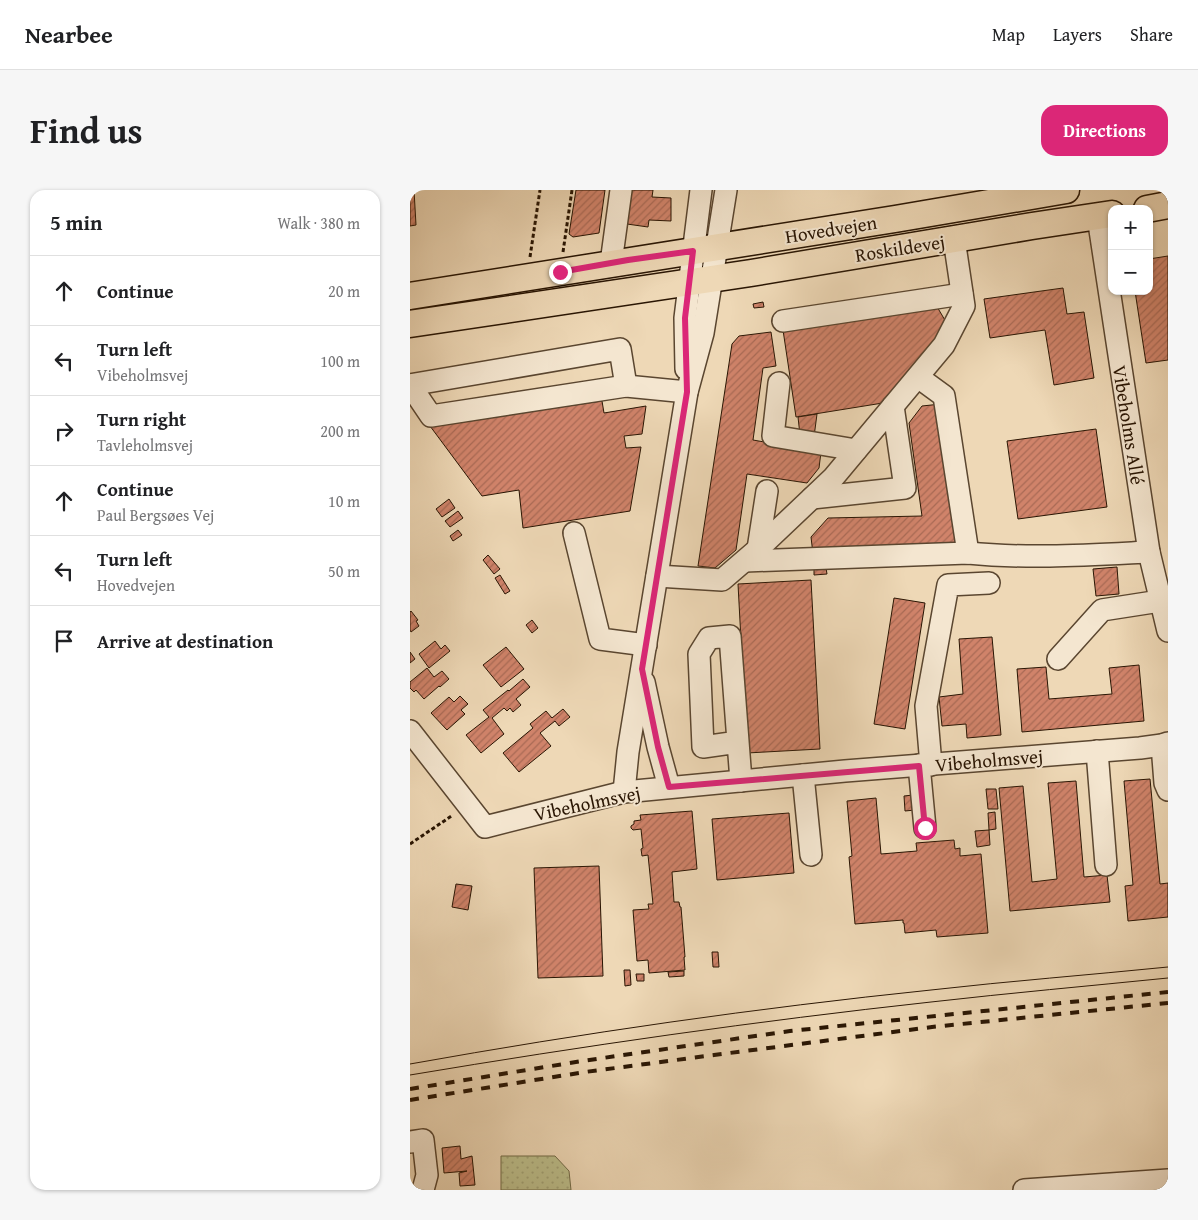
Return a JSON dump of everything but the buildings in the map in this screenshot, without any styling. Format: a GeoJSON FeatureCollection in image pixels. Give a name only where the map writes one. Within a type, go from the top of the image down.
{"type":"FeatureCollection","features":[{"type":"Feature","properties":{"kind":"main road","name":"Hovedvejen"},"geometry":{"type":"LineString","coordinates":[[410,296],[895,219],[1058,191]]}},
{"type":"Feature","properties":{"kind":"main road"},"geometry":{"type":"LineString","coordinates":[[1153,208],[1168,205]]}},
{"type":"Feature","properties":{"kind":"main road","name":"Roskildevej"},"geometry":{"type":"LineString","coordinates":[[700,280],[1105,216]]}},
{"type":"Feature","properties":{"kind":"main road"},"geometry":{"type":"LineString","coordinates":[[410,324],[700,280]]}},
{"type":"Feature","properties":{"kind":"street"},"geometry":{"type":"LineString","coordinates":[[611,263],[621,190]]}},
{"type":"Feature","properties":{"kind":"street"},"geometry":{"type":"LineString","coordinates":[[701,190],[705,249]]}},
{"type":"Feature","properties":{"kind":"street"},"geometry":{"type":"LineString","coordinates":[[624,792],[628,752],[687,392],[703,333],[700,280],[705,249],[726,190]]}},
{"type":"Feature","properties":{"kind":"street","name":"Vibeholms Allé"},"geometry":{"type":"LineString","coordinates":[[1105,216],[1148,552],[1162,593],[1168,631]]}},
{"type":"Feature","properties":{"kind":"street"},"geometry":{"type":"LineString","coordinates":[[657,576],[722,580],[752,555],[833,478],[944,345],[964,306],[954,240]]}},
{"type":"Feature","properties":{"kind":"street"},"geometry":{"type":"LineString","coordinates":[[783,321],[962,294]]}},
{"type":"Feature","properties":{"kind":"street"},"geometry":{"type":"LineString","coordinates":[[626,386],[620,349],[410,385],[431,416],[626,386],[687,392]]}},
{"type":"Feature","properties":{"kind":"street"},"geometry":{"type":"LineString","coordinates":[[918,377],[944,396],[968,553]]}},
{"type":"Feature","properties":{"kind":"street"},"geometry":{"type":"LineString","coordinates":[[779,383],[773,436],[856,450]]}},
{"type":"Feature","properties":{"kind":"street"},"geometry":{"type":"LineString","coordinates":[[812,498],[904,488],[893,406]]}},
{"type":"Feature","properties":{"kind":"street"},"geometry":{"type":"LineString","coordinates":[[752,555],[767,492]]}},
{"type":"Feature","properties":{"kind":"street"},"geometry":{"type":"LineString","coordinates":[[574,533],[600,639],[646,645]]}},
{"type":"Feature","properties":{"kind":"street"},"geometry":{"type":"LineString","coordinates":[[752,555],[968,553],[1038,556],[1148,552]]}},
{"type":"Feature","properties":{"kind":"street"},"geometry":{"type":"LineString","coordinates":[[925,828],[926,706],[948,585],[989,583]]}},
{"type":"Feature","properties":{"kind":"street"},"geometry":{"type":"LineString","coordinates":[[1058,658],[1102,610],[1162,593]]}},
{"type":"Feature","properties":{"kind":"street"},"geometry":{"type":"LineString","coordinates":[[738,742],[703,747],[699,654],[709,638],[730,636],[741,781]]}},
{"type":"Feature","properties":{"kind":"street"},"geometry":{"type":"LineString","coordinates":[[642,669],[658,747],[669,787]]}},
{"type":"Feature","properties":{"kind":"street"},"geometry":{"type":"LineString","coordinates":[[410,731],[468,805]]}},
{"type":"Feature","properties":{"kind":"street"},"geometry":{"type":"LineString","coordinates":[[1165,744],[1165,783],[1168,790]]}},
{"type":"Feature","properties":{"kind":"street","name":"Vibeholmsvej"},"geometry":{"type":"LineString","coordinates":[[468,805],[485,827],[624,792],[1165,744]]}},
{"type":"Feature","properties":{"kind":"street"},"geometry":{"type":"LineString","coordinates":[[1097,751],[1106,865]]}},
{"type":"Feature","properties":{"kind":"street"},"geometry":{"type":"LineString","coordinates":[[803,775],[811,855]]}},
{"type":"Feature","properties":{"kind":"street"},"geometry":{"type":"LineString","coordinates":[[410,1142],[423,1140],[427,1175],[423,1190]]}},
{"type":"Feature","properties":{"kind":"street"},"geometry":{"type":"LineString","coordinates":[[1024,1190],[1168,1180]]}},
{"type":"Feature","properties":{"kind":"path"},"geometry":{"type":"LineString","coordinates":[[527,277],[540,190]]}},
{"type":"Feature","properties":{"kind":"path"},"geometry":{"type":"LineString","coordinates":[[560,272],[572,190]]}},
{"type":"Feature","properties":{"kind":"path"},"geometry":{"type":"LineString","coordinates":[[410,844],[468,805]]}},
{"type":"Feature","properties":{"kind":"green space"},"geometry":{"type":"Polygon","coordinates":[[[501,1156],[555,1156],[569,1171],[571,1190],[501,1190],[501,1156]]]}},
{"type":"Feature","properties":{"kind":"tram line"},"geometry":{"type":"LineString","coordinates":[[410,1064],[540,1042],[735,1013],[961,987],[1168,967]]}},
{"type":"Feature","properties":{"kind":"tram line"},"geometry":{"type":"LineString","coordinates":[[410,1075],[605,1044],[801,1017],[1168,978]]}},
{"type":"Feature","properties":{"kind":"railway"},"geometry":{"type":"LineString","coordinates":[[410,1089],[582,1061],[790,1031],[1168,992]]}},
{"type":"Feature","properties":{"kind":"railway"},"geometry":{"type":"LineString","coordinates":[[410,1100],[585,1072],[932,1027],[1168,1003]]}},
{"type":"Feature","properties":{"kind":"route"},"geometry":{"type":"LineString","coordinates":[[560,272],[693,251],[685,318],[687,392],[642,669],[658,747],[669,787],[919,766],[925,828]]}}]}
